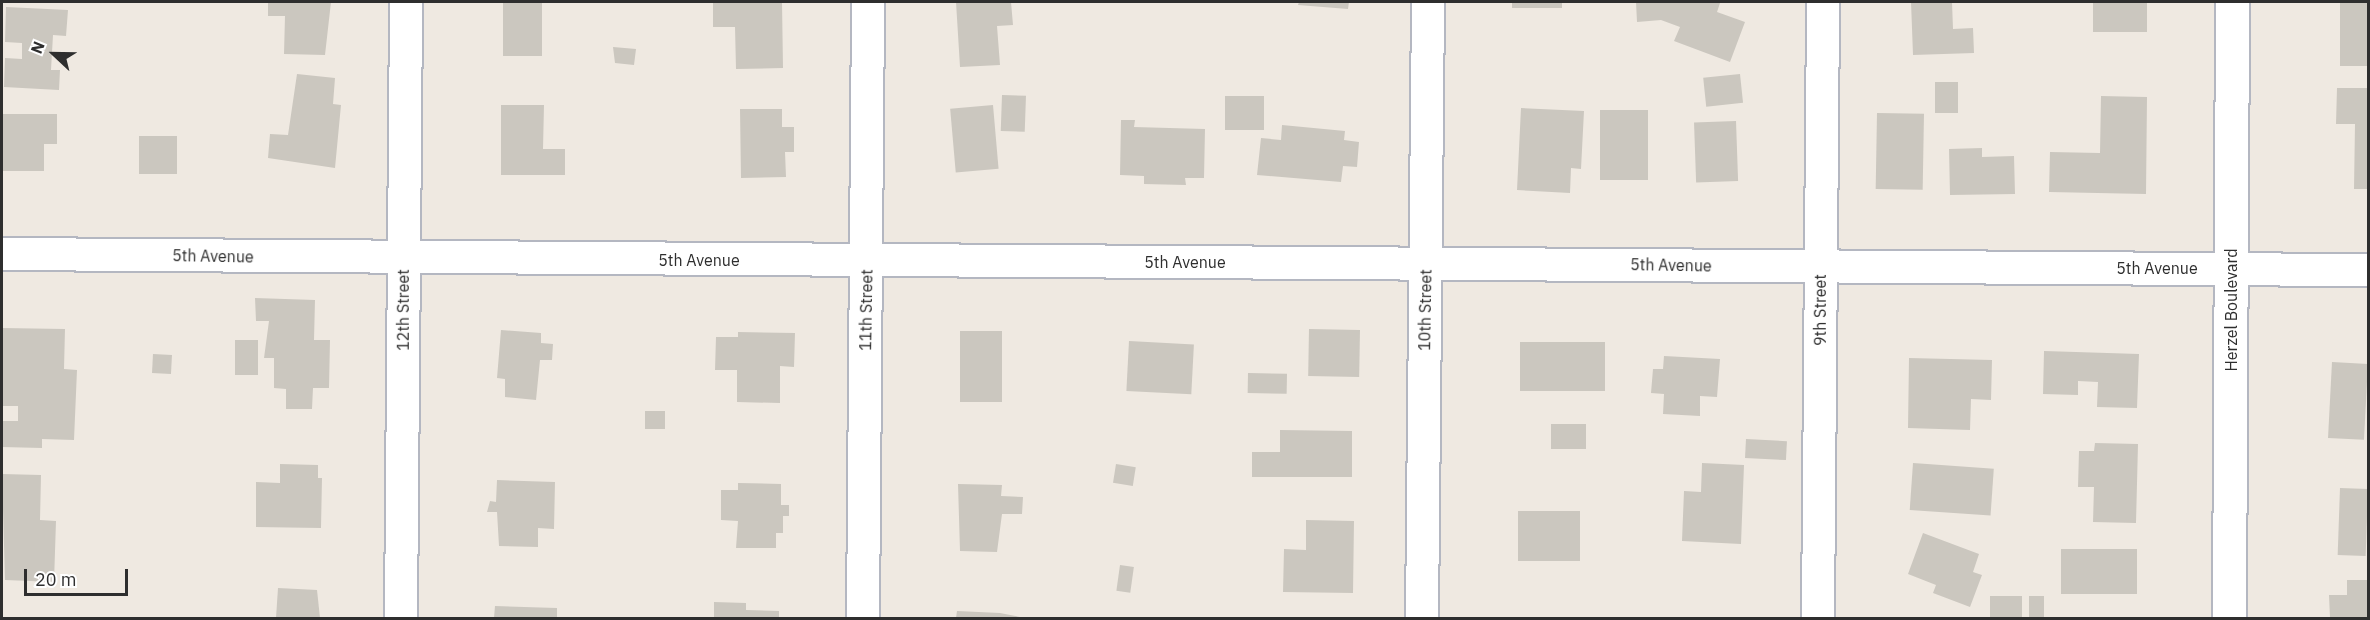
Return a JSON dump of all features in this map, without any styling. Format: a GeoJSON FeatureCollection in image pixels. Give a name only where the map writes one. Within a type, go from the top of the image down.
{"type":"FeatureCollection","features":[{"type":"Feature","properties":{"kind":"street","name":"12th Street"},"geometry":{"type":"LineString","coordinates":[[401,618],[406,2]]}},
{"type":"Feature","properties":{"kind":"street","name":"11th Street"},"geometry":{"type":"LineString","coordinates":[[863,618],[868,2]]}},
{"type":"Feature","properties":{"kind":"street","name":"10th Street"},"geometry":{"type":"LineString","coordinates":[[1422,618],[1428,2]]}},
{"type":"Feature","properties":{"kind":"street","name":"9th Street"},"geometry":{"type":"LineString","coordinates":[[1818,618],[1823,2]]}},
{"type":"Feature","properties":{"kind":"street","name":"Herzel Boulevard"},"geometry":{"type":"LineString","coordinates":[[2229,618],[2232,2]]}},
{"type":"Feature","properties":{"kind":"street","name":"5th Avenue"},"geometry":{"type":"LineString","coordinates":[[2,254],[2368,270]]}},
{"type":"Feature","properties":{"kind":"building"},"geometry":{"type":"Polygon","coordinates":[[[268,2],[331,2],[325,55],[284,54],[285,16],[268,16],[268,2]]]}},
{"type":"Feature","properties":{"kind":"building"},"geometry":{"type":"Polygon","coordinates":[[[503,2],[542,2],[542,56],[503,56],[503,2]]]}},
{"type":"Feature","properties":{"kind":"building"},"geometry":{"type":"Polygon","coordinates":[[[713,2],[782,2],[783,68],[736,69],[735,27],[713,27],[713,2]]]}},
{"type":"Feature","properties":{"kind":"building"},"geometry":{"type":"Polygon","coordinates":[[[956,2],[1011,2],[1013,25],[997,26],[1000,65],[960,67],[956,2]]]}},
{"type":"Feature","properties":{"kind":"building"},"geometry":{"type":"Polygon","coordinates":[[[1299,2],[1349,2],[1348,9],[1298,5],[1299,2]]]}},
{"type":"Feature","properties":{"kind":"building"},"geometry":{"type":"Polygon","coordinates":[[[1512,2],[1562,2],[1562,8],[1512,8],[1512,2]]]}},
{"type":"Feature","properties":{"kind":"building"},"geometry":{"type":"Polygon","coordinates":[[[1636,2],[1720,3],[1717,12],[1745,22],[1730,62],[1674,41],[1680,27],[1661,20],[1637,22],[1636,2]]]}},
{"type":"Feature","properties":{"kind":"building"},"geometry":{"type":"Polygon","coordinates":[[[1911,2],[1952,2],[1953,29],[1973,28],[1974,53],[1913,55],[1911,2]]]}},
{"type":"Feature","properties":{"kind":"building"},"geometry":{"type":"Polygon","coordinates":[[[2093,2],[2147,2],[2147,32],[2093,32],[2093,2]]]}},
{"type":"Feature","properties":{"kind":"building"},"geometry":{"type":"Polygon","coordinates":[[[2340,2],[2368,2],[2368,66],[2340,66],[2340,2]]]}},
{"type":"Feature","properties":{"kind":"building"},"geometry":{"type":"Polygon","coordinates":[[[6,7],[68,10],[66,36],[53,35],[51,70],[60,70],[59,90],[4,87],[5,58],[22,59],[22,43],[5,42],[6,7]]]}},
{"type":"Feature","properties":{"kind":"building"},"geometry":{"type":"Polygon","coordinates":[[[613,47],[636,49],[634,65],[615,63],[613,47]]]}},
{"type":"Feature","properties":{"kind":"building"},"geometry":{"type":"Polygon","coordinates":[[[297,74],[335,78],[333,104],[341,105],[335,168],[268,158],[270,134],[288,135],[297,74]]]}},
{"type":"Feature","properties":{"kind":"building"},"geometry":{"type":"Polygon","coordinates":[[[1740,74],[1743,103],[1706,107],[1703,78],[1740,74]]]}},
{"type":"Feature","properties":{"kind":"building"},"geometry":{"type":"Polygon","coordinates":[[[1935,82],[1958,82],[1958,113],[1935,113],[1935,82]]]}},
{"type":"Feature","properties":{"kind":"building"},"geometry":{"type":"Polygon","coordinates":[[[2337,88],[2368,88],[2368,189],[2354,189],[2355,124],[2336,124],[2337,88]]]}},
{"type":"Feature","properties":{"kind":"building"},"geometry":{"type":"Polygon","coordinates":[[[1002,95],[1026,96],[1025,132],[1001,131],[1002,95]]]}},
{"type":"Feature","properties":{"kind":"building"},"geometry":{"type":"Polygon","coordinates":[[[1225,96],[1264,96],[1264,130],[1225,130],[1225,96]]]}},
{"type":"Feature","properties":{"kind":"building"},"geometry":{"type":"Polygon","coordinates":[[[2101,96],[2147,97],[2146,194],[2049,192],[2050,152],[2100,153],[2101,96]]]}},
{"type":"Feature","properties":{"kind":"building"},"geometry":{"type":"Polygon","coordinates":[[[501,105],[544,105],[543,149],[565,149],[565,175],[501,175],[501,105]]]}},
{"type":"Feature","properties":{"kind":"building"},"geometry":{"type":"Polygon","coordinates":[[[993,105],[999,169],[956,173],[950,109],[993,105]]]}},
{"type":"Feature","properties":{"kind":"building"},"geometry":{"type":"Polygon","coordinates":[[[1521,108],[1584,111],[1581,169],[1571,168],[1570,193],[1517,190],[1521,108]]]}},
{"type":"Feature","properties":{"kind":"building"},"geometry":{"type":"Polygon","coordinates":[[[740,109],[782,109],[782,127],[794,127],[794,152],[785,152],[786,177],[741,178],[740,109]]]}},
{"type":"Feature","properties":{"kind":"building"},"geometry":{"type":"Polygon","coordinates":[[[1600,110],[1648,110],[1648,180],[1600,180],[1600,110]]]}},
{"type":"Feature","properties":{"kind":"building"},"geometry":{"type":"Polygon","coordinates":[[[1877,113],[1924,114],[1923,190],[1876,189],[1877,113]]]}},
{"type":"Feature","properties":{"kind":"building"},"geometry":{"type":"Polygon","coordinates":[[[2,114],[57,114],[57,144],[44,144],[44,171],[3,171],[2,114]]]}},
{"type":"Feature","properties":{"kind":"building"},"geometry":{"type":"Polygon","coordinates":[[[1121,120],[1135,120],[1134,127],[1205,129],[1204,178],[1185,178],[1186,185],[1144,184],[1144,176],[1120,175],[1121,120]]]}},
{"type":"Feature","properties":{"kind":"building"},"geometry":{"type":"Polygon","coordinates":[[[1736,121],[1738,181],[1696,182],[1694,122],[1736,121]]]}},
{"type":"Feature","properties":{"kind":"building"},"geometry":{"type":"Polygon","coordinates":[[[1282,125],[1345,131],[1344,140],[1359,142],[1357,167],[1343,166],[1341,182],[1257,175],[1261,138],[1281,140],[1282,125]]]}},
{"type":"Feature","properties":{"kind":"building"},"geometry":{"type":"Polygon","coordinates":[[[139,136],[177,136],[177,174],[139,174],[139,136]]]}},
{"type":"Feature","properties":{"kind":"building"},"geometry":{"type":"Polygon","coordinates":[[[1982,148],[1982,157],[2014,156],[2015,194],[1950,195],[1949,149],[1982,148]]]}},
{"type":"Feature","properties":{"kind":"building"},"geometry":{"type":"Polygon","coordinates":[[[255,298],[315,300],[314,340],[330,340],[329,388],[313,388],[312,409],[286,409],[286,389],[274,388],[274,358],[264,358],[269,321],[256,321],[255,298]]]}},
{"type":"Feature","properties":{"kind":"building"},"geometry":{"type":"Polygon","coordinates":[[[2,328],[65,329],[64,369],[77,370],[74,440],[42,439],[42,448],[2,447],[2,421],[18,421],[18,406],[2,406],[2,328]]]}},
{"type":"Feature","properties":{"kind":"building"},"geometry":{"type":"Polygon","coordinates":[[[1309,329],[1360,330],[1359,377],[1308,376],[1309,329]]]}},
{"type":"Feature","properties":{"kind":"building"},"geometry":{"type":"Polygon","coordinates":[[[501,330],[541,333],[541,343],[553,344],[552,360],[540,360],[536,400],[505,397],[505,379],[497,378],[501,330]]]}},
{"type":"Feature","properties":{"kind":"building"},"geometry":{"type":"Polygon","coordinates":[[[960,331],[1002,331],[1002,402],[960,402],[960,331]]]}},
{"type":"Feature","properties":{"kind":"building"},"geometry":{"type":"Polygon","coordinates":[[[738,332],[795,333],[794,367],[780,366],[780,403],[737,402],[737,370],[715,370],[716,337],[738,337],[738,332]]]}},
{"type":"Feature","properties":{"kind":"building"},"geometry":{"type":"Polygon","coordinates":[[[235,340],[258,340],[258,375],[235,375],[235,340]]]}},
{"type":"Feature","properties":{"kind":"building"},"geometry":{"type":"Polygon","coordinates":[[[1129,341],[1194,344],[1191,394],[1126,391],[1129,341]]]}},
{"type":"Feature","properties":{"kind":"building"},"geometry":{"type":"Polygon","coordinates":[[[1520,342],[1605,342],[1605,391],[1520,391],[1520,342]]]}},
{"type":"Feature","properties":{"kind":"building"},"geometry":{"type":"Polygon","coordinates":[[[2044,351],[2139,354],[2137,408],[2097,407],[2098,382],[2078,381],[2078,395],[2043,394],[2044,351]]]}},
{"type":"Feature","properties":{"kind":"building"},"geometry":{"type":"Polygon","coordinates":[[[153,354],[172,355],[171,374],[152,373],[153,354]]]}},
{"type":"Feature","properties":{"kind":"building"},"geometry":{"type":"Polygon","coordinates":[[[1664,356],[1720,359],[1717,397],[1700,396],[1700,416],[1663,414],[1664,394],[1651,393],[1653,369],[1663,369],[1664,356]]]}},
{"type":"Feature","properties":{"kind":"building"},"geometry":{"type":"Polygon","coordinates":[[[1909,358],[1992,360],[1991,400],[1971,399],[1970,430],[1908,428],[1909,358]]]}},
{"type":"Feature","properties":{"kind":"building"},"geometry":{"type":"Polygon","coordinates":[[[2332,362],[2368,364],[2364,440],[2328,438],[2332,362]]]}},
{"type":"Feature","properties":{"kind":"building"},"geometry":{"type":"Polygon","coordinates":[[[1248,373],[1287,374],[1287,394],[1248,393],[1248,373]]]}},
{"type":"Feature","properties":{"kind":"building"},"geometry":{"type":"Polygon","coordinates":[[[645,411],[665,411],[665,429],[645,429],[645,411]]]}},
{"type":"Feature","properties":{"kind":"building"},"geometry":{"type":"Polygon","coordinates":[[[1551,424],[1586,424],[1586,449],[1551,449],[1551,424]]]}},
{"type":"Feature","properties":{"kind":"building"},"geometry":{"type":"Polygon","coordinates":[[[1280,430],[1352,431],[1352,477],[1252,477],[1252,452],[1280,452],[1280,430]]]}},
{"type":"Feature","properties":{"kind":"building"},"geometry":{"type":"Polygon","coordinates":[[[1746,439],[1787,441],[1786,460],[1745,458],[1746,439]]]}},
{"type":"Feature","properties":{"kind":"building"},"geometry":{"type":"Polygon","coordinates":[[[2095,443],[2138,444],[2136,523],[2093,522],[2094,487],[2078,487],[2079,451],[2094,451],[2095,443]]]}},
{"type":"Feature","properties":{"kind":"building"},"geometry":{"type":"Polygon","coordinates":[[[1702,463],[1744,465],[1741,544],[1682,541],[1684,491],[1701,492],[1702,463]]]}},
{"type":"Feature","properties":{"kind":"building"},"geometry":{"type":"Polygon","coordinates":[[[1913,463],[1994,469],[1991,516],[1910,510],[1913,463]]]}},
{"type":"Feature","properties":{"kind":"building"},"geometry":{"type":"Polygon","coordinates":[[[280,464],[318,465],[318,478],[322,478],[321,528],[256,527],[256,482],[280,483],[280,464]]]}},
{"type":"Feature","properties":{"kind":"building"},"geometry":{"type":"Polygon","coordinates":[[[1116,464],[1136,467],[1133,486],[1113,483],[1116,464]]]}},
{"type":"Feature","properties":{"kind":"building"},"geometry":{"type":"Polygon","coordinates":[[[2,474],[41,475],[40,520],[56,521],[54,582],[5,580],[2,474]]]}},
{"type":"Feature","properties":{"kind":"building"},"geometry":{"type":"Polygon","coordinates":[[[497,480],[555,482],[554,529],[538,528],[538,547],[499,546],[497,512],[487,512],[490,501],[496,502],[497,480]]]}},
{"type":"Feature","properties":{"kind":"building"},"geometry":{"type":"Polygon","coordinates":[[[738,483],[781,484],[781,505],[789,505],[789,516],[783,516],[783,533],[776,533],[776,548],[736,548],[738,521],[721,520],[721,490],[738,490],[738,483]]]}},
{"type":"Feature","properties":{"kind":"building"},"geometry":{"type":"Polygon","coordinates":[[[958,484],[1002,485],[1001,496],[1023,497],[1022,514],[1002,514],[997,552],[960,551],[958,484]]]}},
{"type":"Feature","properties":{"kind":"building"},"geometry":{"type":"Polygon","coordinates":[[[2340,488],[2368,489],[2366,556],[2338,555],[2340,488]]]}},
{"type":"Feature","properties":{"kind":"building"},"geometry":{"type":"Polygon","coordinates":[[[1518,511],[1580,511],[1580,561],[1518,561],[1518,511]]]}},
{"type":"Feature","properties":{"kind":"building"},"geometry":{"type":"Polygon","coordinates":[[[1306,520],[1354,521],[1353,593],[1283,592],[1284,549],[1306,550],[1306,520]]]}},
{"type":"Feature","properties":{"kind":"building"},"geometry":{"type":"Polygon","coordinates":[[[1923,533],[1979,554],[1973,572],[1982,575],[1970,607],[1933,593],[1936,585],[1908,574],[1923,533]]]}},
{"type":"Feature","properties":{"kind":"building"},"geometry":{"type":"Polygon","coordinates":[[[2061,549],[2137,549],[2137,594],[2061,594],[2061,549]]]}},
{"type":"Feature","properties":{"kind":"building"},"geometry":{"type":"Polygon","coordinates":[[[1120,565],[1134,567],[1130,593],[1116,591],[1120,565]]]}},
{"type":"Feature","properties":{"kind":"building"},"geometry":{"type":"Polygon","coordinates":[[[2347,580],[2368,580],[2368,618],[2330,618],[2329,595],[2347,595],[2347,580]]]}},
{"type":"Feature","properties":{"kind":"building"},"geometry":{"type":"Polygon","coordinates":[[[278,588],[317,590],[320,618],[276,618],[278,588]]]}},
{"type":"Feature","properties":{"kind":"building"},"geometry":{"type":"Polygon","coordinates":[[[1990,596],[2022,596],[2022,618],[1990,618],[1990,596]]]}},
{"type":"Feature","properties":{"kind":"building"},"geometry":{"type":"Polygon","coordinates":[[[2029,596],[2044,596],[2044,617],[2029,617],[2029,596]]]}},
{"type":"Feature","properties":{"kind":"building"},"geometry":{"type":"Polygon","coordinates":[[[714,602],[746,603],[746,610],[779,611],[779,618],[714,618],[714,602]]]}},
{"type":"Feature","properties":{"kind":"building"},"geometry":{"type":"Polygon","coordinates":[[[495,606],[557,608],[557,618],[494,618],[495,606]]]}},
{"type":"Feature","properties":{"kind":"building"},"geometry":{"type":"Polygon","coordinates":[[[957,611],[1000,613],[1025,618],[956,618],[957,611]]]}}]}
